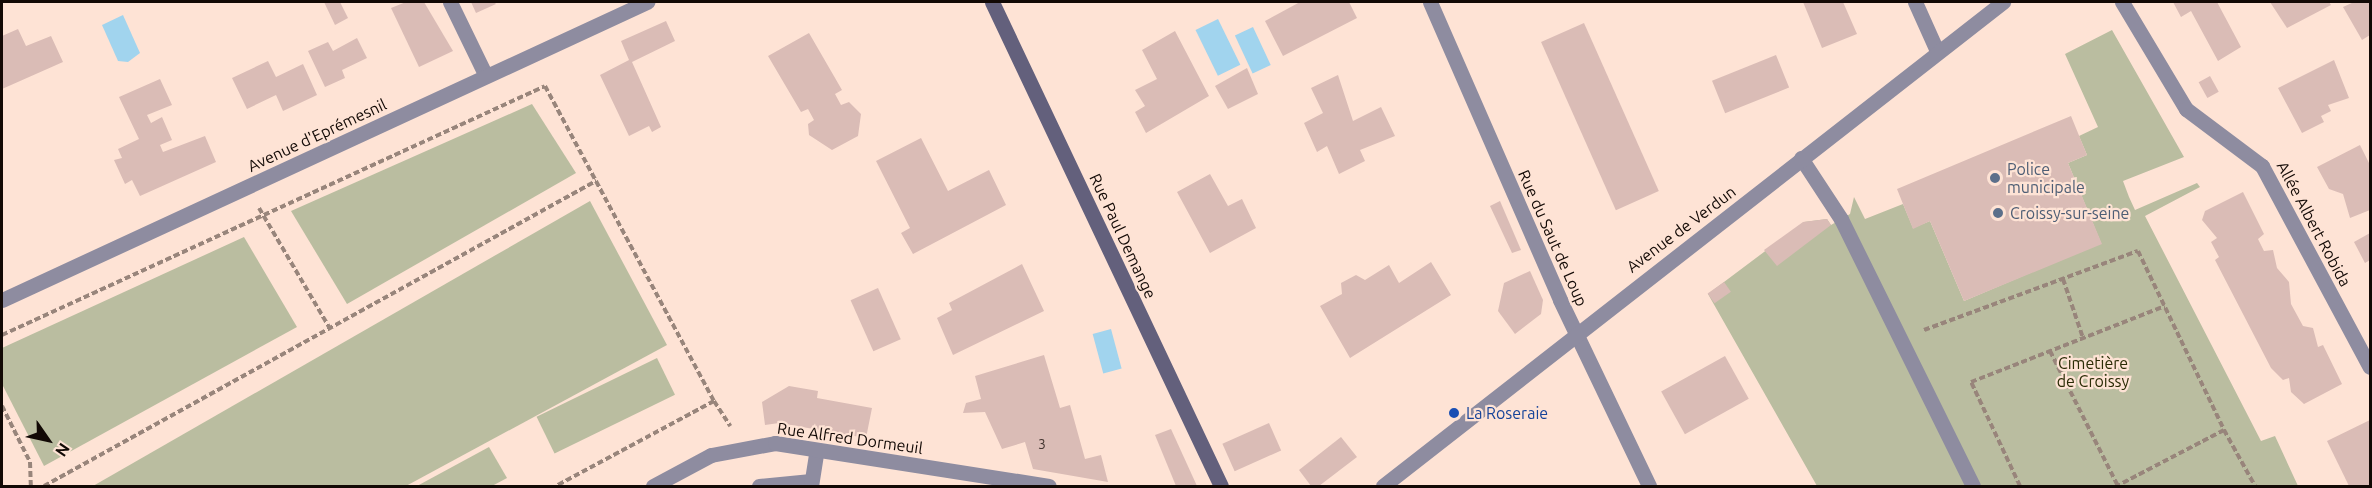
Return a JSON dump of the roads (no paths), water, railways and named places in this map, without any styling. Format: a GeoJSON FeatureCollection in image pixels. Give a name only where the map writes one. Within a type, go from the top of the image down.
{"type":"FeatureCollection","features":[{"type":"Feature","properties":{"kind":"main road","name":"Rue Paul Demange"},"geometry":{"type":"LineString","coordinates":[[992,2],[1221,486]]}},
{"type":"Feature","properties":{"kind":"street"},"geometry":{"type":"LineString","coordinates":[[450,2],[486,76]]}},
{"type":"Feature","properties":{"kind":"street","name":"Avenue d'Eprémesnil"},"geometry":{"type":"LineString","coordinates":[[2,300],[647,2]]}},
{"type":"Feature","properties":{"kind":"street","name":"Rue du Saut de Loup"},"geometry":{"type":"LineString","coordinates":[[1430,2],[1579,338],[1649,486]]}},
{"type":"Feature","properties":{"kind":"street"},"geometry":{"type":"LineString","coordinates":[[1915,2],[1937,51]]}},
{"type":"Feature","properties":{"kind":"street","name":"Avenue de Verdun"},"geometry":{"type":"LineString","coordinates":[[1383,486],[1579,338],[1597,316],[2003,2]]}},
{"type":"Feature","properties":{"kind":"street","name":"Allée Albert Robida"},"geometry":{"type":"LineString","coordinates":[[2122,2],[2186,109],[2262,166],[2370,367]]}},
{"type":"Feature","properties":{"kind":"street"},"geometry":{"type":"LineString","coordinates":[[1801,158],[1841,219],[1973,486]]}},
{"type":"Feature","properties":{"kind":"street","name":"Rue Alfred Dormeuil"},"geometry":{"type":"LineString","coordinates":[[653,486],[711,455],[743,446],[775,443],[1049,486]]}},
{"type":"Feature","properties":{"kind":"street"},"geometry":{"type":"LineString","coordinates":[[759,486],[811,484],[817,450]]}},
{"type":"Feature","properties":{"kind":"water"},"geometry":{"type":"Polygon","coordinates":[[[123,15],[140,53],[128,62],[118,61],[102,25],[123,15]]]}},
{"type":"Feature","properties":{"kind":"water"},"geometry":{"type":"Polygon","coordinates":[[[1218,19],[1240,65],[1218,76],[1196,30],[1218,19]]]}},
{"type":"Feature","properties":{"kind":"water"},"geometry":{"type":"Polygon","coordinates":[[[1253,27],[1271,65],[1253,74],[1235,35],[1253,27]]]}},
{"type":"Feature","properties":{"kind":"water"},"geometry":{"type":"Polygon","coordinates":[[[1111,329],[1122,369],[1103,374],[1093,334],[1111,329]]]}},
{"type":"Feature","properties":{"kind":"place","name":"Police municipale"},"geometry":{"type":"Point","coordinates":[1995,178]}},
{"type":"Feature","properties":{"kind":"place","name":"Croissy-sur-seine"},"geometry":{"type":"Point","coordinates":[1998,213]}},
{"type":"Feature","properties":{"kind":"place","name":"La Roseraie"},"geometry":{"type":"Point","coordinates":[1454,413]}},
{"type":"Feature","properties":{"kind":"park label","name":"Cimetière de Croissy"},"geometry":{"type":"Point","coordinates":[2093,372]}}]}
